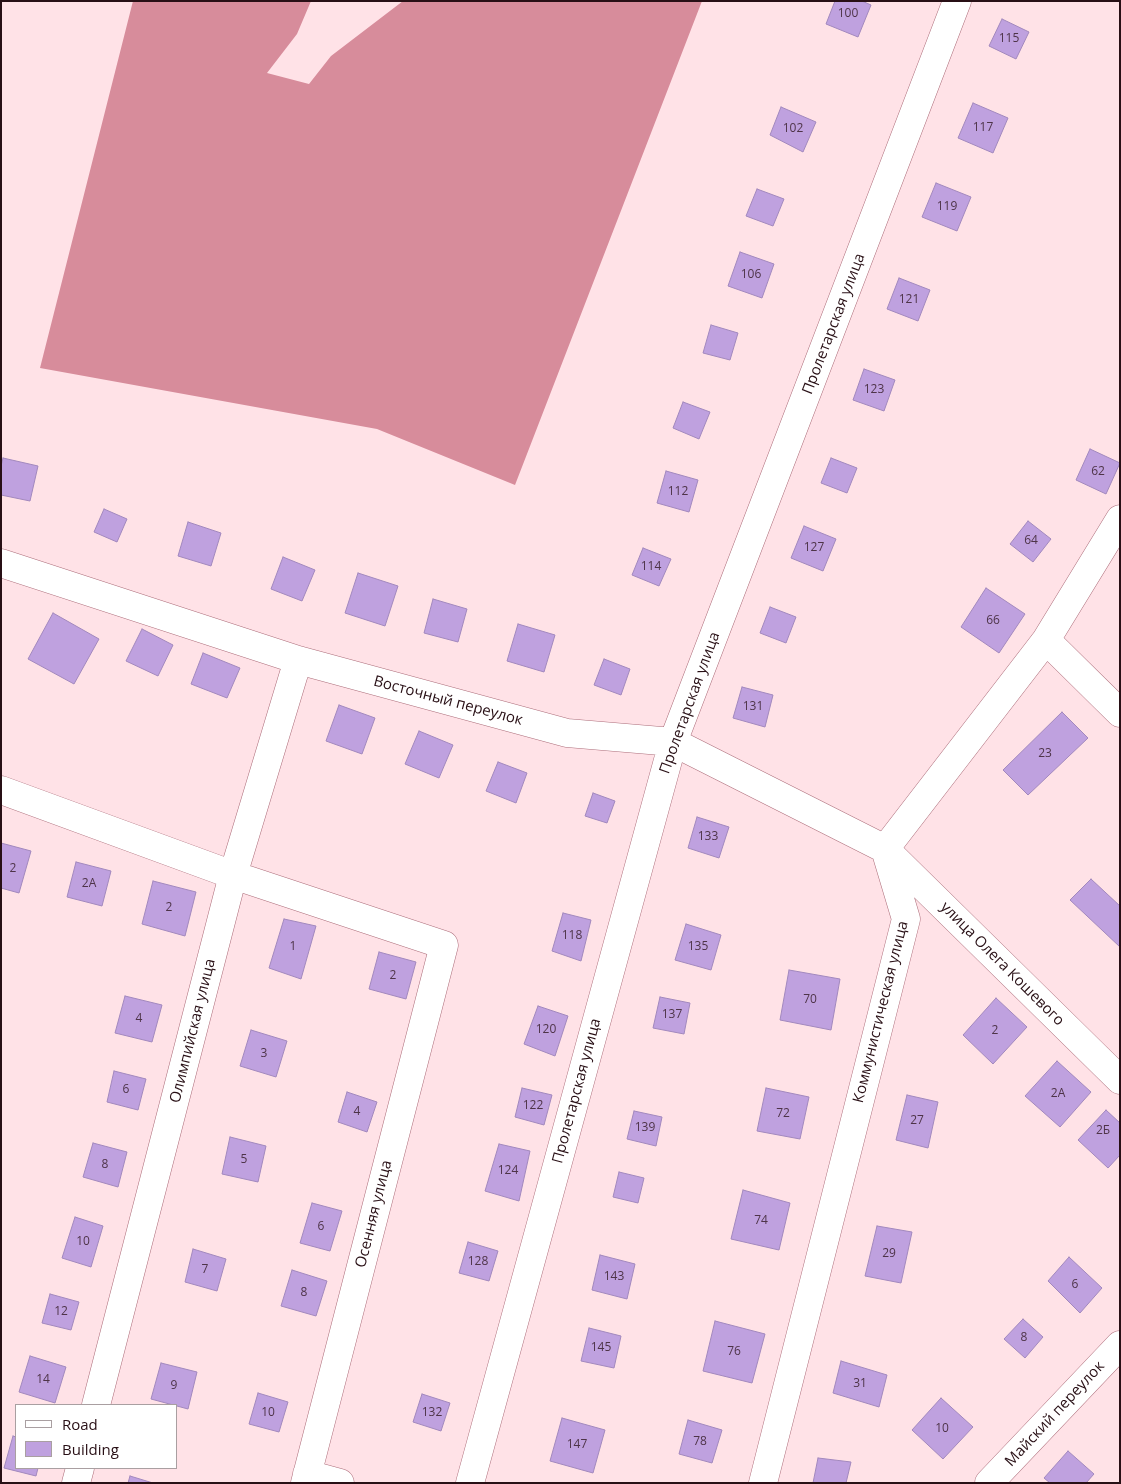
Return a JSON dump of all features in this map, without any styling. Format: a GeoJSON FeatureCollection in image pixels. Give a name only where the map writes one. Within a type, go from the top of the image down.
{"type":"FeatureCollection","features":[{"type":"Feature","properties":{"kind":"street","name":"Пролетарская улица"},"geometry":{"type":"LineString","coordinates":[[470,1483],[673,742],[957,1]]}},
{"type":"Feature","properties":{"kind":"street"},"geometry":{"type":"LineString","coordinates":[[885,848],[1046,640],[1120,519]]}},
{"type":"Feature","properties":{"kind":"street","name":"Восточный переулок"},"geometry":{"type":"LineString","coordinates":[[1,563],[298,660],[567,733],[673,742],[885,848]]}},
{"type":"Feature","properties":{"kind":"street"},"geometry":{"type":"LineString","coordinates":[[1046,640],[1120,713]]}},
{"type":"Feature","properties":{"kind":"street","name":"Олимпийская улица"},"geometry":{"type":"LineString","coordinates":[[96,1404],[233,875],[298,660]]}},
{"type":"Feature","properties":{"kind":"street"},"geometry":{"type":"LineString","coordinates":[[1,790],[233,875]]}},
{"type":"Feature","properties":{"kind":"street","name":"улица Олега Кошевого"},"geometry":{"type":"LineString","coordinates":[[885,848],[1120,1080]]}},
{"type":"Feature","properties":{"kind":"street","name":"Коммунистическая улица"},"geometry":{"type":"LineString","coordinates":[[764,1483],[906,919],[885,848]]}},
{"type":"Feature","properties":{"kind":"street","name":"Осенняя улица"},"geometry":{"type":"LineString","coordinates":[[233,875],[444,946],[306,1478]]}},
{"type":"Feature","properties":{"kind":"street","name":"Майский переулок"},"geometry":{"type":"LineString","coordinates":[[989,1483],[1120,1345]]}},
{"type":"Feature","properties":{"kind":"street"},"geometry":{"type":"LineString","coordinates":[[76,1483],[80,1469]]}},
{"type":"Feature","properties":{"kind":"street"},"geometry":{"type":"LineString","coordinates":[[306,1478],[340,1483]]}},
{"type":"Feature","properties":{"kind":"shaded area"},"geometry":{"type":"Polygon","coordinates":[[[133,1],[311,1],[297,34],[267,73],[309,84],[331,56],[403,1],[702,1],[515,485],[377,429],[40,368],[133,1]]]}},
{"type":"Feature","properties":{"kind":"building"},"geometry":{"type":"Polygon","coordinates":[[[835,1],[862,1],[871,5],[858,37],[826,24],[835,1]]]}},
{"type":"Feature","properties":{"kind":"building"},"geometry":{"type":"Polygon","coordinates":[[[1002,19],[1029,32],[1016,59],[989,46],[1002,19]]]}},
{"type":"Feature","properties":{"kind":"building"},"geometry":{"type":"Polygon","coordinates":[[[973,103],[1008,118],[993,153],[958,138],[973,103]]]}},
{"type":"Feature","properties":{"kind":"building"},"geometry":{"type":"Polygon","coordinates":[[[781,107],[816,122],[803,152],[770,135],[781,107]]]}},
{"type":"Feature","properties":{"kind":"building"},"geometry":{"type":"Polygon","coordinates":[[[936,183],[971,197],[957,231],[922,217],[936,183]]]}},
{"type":"Feature","properties":{"kind":"building"},"geometry":{"type":"Polygon","coordinates":[[[757,189],[784,199],[773,226],[746,216],[757,189]]]}},
{"type":"Feature","properties":{"kind":"building"},"geometry":{"type":"Polygon","coordinates":[[[740,252],[774,264],[762,298],[728,286],[740,252]]]}},
{"type":"Feature","properties":{"kind":"building"},"geometry":{"type":"Polygon","coordinates":[[[899,278],[930,290],[918,321],[887,309],[899,278]]]}},
{"type":"Feature","properties":{"kind":"building"},"geometry":{"type":"Polygon","coordinates":[[[711,325],[738,333],[730,360],[703,353],[711,325]]]}},
{"type":"Feature","properties":{"kind":"building"},"geometry":{"type":"Polygon","coordinates":[[[864,369],[895,380],[884,411],[853,400],[864,369]]]}},
{"type":"Feature","properties":{"kind":"building"},"geometry":{"type":"Polygon","coordinates":[[[683,402],[710,412],[699,439],[673,428],[683,402]]]}},
{"type":"Feature","properties":{"kind":"building"},"geometry":{"type":"Polygon","coordinates":[[[1090,449],[1120,463],[1106,494],[1076,480],[1090,449]]]}},
{"type":"Feature","properties":{"kind":"building"},"geometry":{"type":"Polygon","coordinates":[[[3,458],[38,466],[30,501],[1,495],[1,466],[3,458]]]}},
{"type":"Feature","properties":{"kind":"building"},"geometry":{"type":"Polygon","coordinates":[[[831,458],[857,468],[847,493],[821,483],[831,458]]]}},
{"type":"Feature","properties":{"kind":"building"},"geometry":{"type":"Polygon","coordinates":[[[666,471],[698,480],[689,512],[657,503],[666,471]]]}},
{"type":"Feature","properties":{"kind":"building"},"geometry":{"type":"Polygon","coordinates":[[[104,509],[127,519],[117,542],[94,532],[104,509]]]}},
{"type":"Feature","properties":{"kind":"building"},"geometry":{"type":"Polygon","coordinates":[[[1028,521],[1051,539],[1033,562],[1010,544],[1028,521]]]}},
{"type":"Feature","properties":{"kind":"building"},"geometry":{"type":"Polygon","coordinates":[[[188,522],[221,533],[211,566],[178,556],[188,522]]]}},
{"type":"Feature","properties":{"kind":"building"},"geometry":{"type":"Polygon","coordinates":[[[804,526],[836,539],[823,571],[791,558],[804,526]]]}},
{"type":"Feature","properties":{"kind":"building"},"geometry":{"type":"Polygon","coordinates":[[[643,548],[671,559],[659,586],[632,575],[643,548]]]}},
{"type":"Feature","properties":{"kind":"building"},"geometry":{"type":"Polygon","coordinates":[[[283,557],[315,570],[302,601],[271,589],[283,557]]]}},
{"type":"Feature","properties":{"kind":"building"},"geometry":{"type":"Polygon","coordinates":[[[358,573],[398,586],[385,626],[345,613],[358,573]]]}},
{"type":"Feature","properties":{"kind":"building"},"geometry":{"type":"Polygon","coordinates":[[[986,588],[1025,614],[999,653],[961,627],[986,588]]]}},
{"type":"Feature","properties":{"kind":"building"},"geometry":{"type":"Polygon","coordinates":[[[433,599],[467,609],[458,642],[424,633],[433,599]]]}},
{"type":"Feature","properties":{"kind":"building"},"geometry":{"type":"Polygon","coordinates":[[[770,607],[796,617],[786,643],[760,633],[770,607]]]}},
{"type":"Feature","properties":{"kind":"building"},"geometry":{"type":"Polygon","coordinates":[[[53,613],[99,639],[74,684],[28,659],[53,613]]]}},
{"type":"Feature","properties":{"kind":"building"},"geometry":{"type":"Polygon","coordinates":[[[518,624],[555,635],[544,672],[507,661],[518,624]]]}},
{"type":"Feature","properties":{"kind":"building"},"geometry":{"type":"Polygon","coordinates":[[[142,629],[173,645],[158,676],[126,661],[142,629]]]}},
{"type":"Feature","properties":{"kind":"building"},"geometry":{"type":"Polygon","coordinates":[[[203,653],[240,668],[227,698],[191,684],[203,653]]]}},
{"type":"Feature","properties":{"kind":"building"},"geometry":{"type":"Polygon","coordinates":[[[604,659],[630,669],[621,695],[594,685],[604,659]]]}},
{"type":"Feature","properties":{"kind":"building"},"geometry":{"type":"Polygon","coordinates":[[[742,687],[773,695],[765,727],[733,718],[742,687]]]}},
{"type":"Feature","properties":{"kind":"building"},"geometry":{"type":"Polygon","coordinates":[[[339,705],[375,718],[362,754],[326,741],[339,705]]]}},
{"type":"Feature","properties":{"kind":"building"},"geometry":{"type":"Polygon","coordinates":[[[1062,712],[1088,738],[1028,795],[1003,770],[1062,712]]]}},
{"type":"Feature","properties":{"kind":"building"},"geometry":{"type":"Polygon","coordinates":[[[419,731],[453,745],[439,778],[405,764],[419,731]]]}},
{"type":"Feature","properties":{"kind":"building"},"geometry":{"type":"Polygon","coordinates":[[[498,762],[527,773],[516,803],[486,791],[498,762]]]}},
{"type":"Feature","properties":{"kind":"building"},"geometry":{"type":"Polygon","coordinates":[[[593,793],[615,801],[607,823],[585,816],[593,793]]]}},
{"type":"Feature","properties":{"kind":"building"},"geometry":{"type":"Polygon","coordinates":[[[697,817],[729,827],[719,858],[688,848],[697,817]]]}},
{"type":"Feature","properties":{"kind":"building"},"geometry":{"type":"Polygon","coordinates":[[[1,843],[31,851],[19,893],[1,888],[1,843]]]}},
{"type":"Feature","properties":{"kind":"building"},"geometry":{"type":"Polygon","coordinates":[[[76,862],[111,871],[102,906],[67,897],[76,862]]]}},
{"type":"Feature","properties":{"kind":"building"},"geometry":{"type":"Polygon","coordinates":[[[1091,879],[1120,906],[1120,947],[1070,900],[1091,879]]]}},
{"type":"Feature","properties":{"kind":"building"},"geometry":{"type":"Polygon","coordinates":[[[153,881],[196,892],[185,936],[142,924],[153,881]]]}},
{"type":"Feature","properties":{"kind":"building"},"geometry":{"type":"Polygon","coordinates":[[[563,913],[591,920],[581,961],[552,951],[563,913]]]}},
{"type":"Feature","properties":{"kind":"building"},"geometry":{"type":"Polygon","coordinates":[[[284,919],[316,926],[301,979],[269,968],[284,919]]]}},
{"type":"Feature","properties":{"kind":"building"},"geometry":{"type":"Polygon","coordinates":[[[686,924],[721,935],[711,970],[675,960],[686,924]]]}},
{"type":"Feature","properties":{"kind":"building"},"geometry":{"type":"Polygon","coordinates":[[[379,952],[416,962],[406,999],[369,989],[379,952]]]}},
{"type":"Feature","properties":{"kind":"building"},"geometry":{"type":"Polygon","coordinates":[[[789,970],[840,979],[831,1030],[780,1020],[789,970]]]}},
{"type":"Feature","properties":{"kind":"building"},"geometry":{"type":"Polygon","coordinates":[[[125,996],[162,1005],[152,1042],[115,1033],[125,996]]]}},
{"type":"Feature","properties":{"kind":"building"},"geometry":{"type":"Polygon","coordinates":[[[660,997],[690,1003],[684,1034],[653,1028],[660,997]]]}},
{"type":"Feature","properties":{"kind":"building"},"geometry":{"type":"Polygon","coordinates":[[[996,998],[1027,1027],[993,1064],[963,1035],[996,998]]]}},
{"type":"Feature","properties":{"kind":"building"},"geometry":{"type":"Polygon","coordinates":[[[538,1006],[568,1016],[555,1056],[524,1044],[538,1006]]]}},
{"type":"Feature","properties":{"kind":"building"},"geometry":{"type":"Polygon","coordinates":[[[251,1030],[287,1041],[276,1077],[240,1066],[251,1030]]]}},
{"type":"Feature","properties":{"kind":"building"},"geometry":{"type":"Polygon","coordinates":[[[1057,1061],[1091,1092],[1060,1127],[1025,1096],[1057,1061]]]}},
{"type":"Feature","properties":{"kind":"building"},"geometry":{"type":"Polygon","coordinates":[[[114,1071],[146,1079],[138,1110],[107,1102],[114,1071]]]}},
{"type":"Feature","properties":{"kind":"building"},"geometry":{"type":"Polygon","coordinates":[[[522,1088],[552,1095],[544,1125],[515,1117],[522,1088]]]}},
{"type":"Feature","properties":{"kind":"building"},"geometry":{"type":"Polygon","coordinates":[[[766,1088],[809,1097],[800,1139],[757,1131],[766,1088]]]}},
{"type":"Feature","properties":{"kind":"building"},"geometry":{"type":"Polygon","coordinates":[[[347,1092],[377,1102],[367,1132],[338,1122],[347,1092]]]}},
{"type":"Feature","properties":{"kind":"building"},"geometry":{"type":"Polygon","coordinates":[[[907,1095],[938,1102],[928,1148],[896,1140],[907,1095]]]}},
{"type":"Feature","properties":{"kind":"building"},"geometry":{"type":"Polygon","coordinates":[[[1106,1110],[1120,1123],[1120,1155],[1108,1168],[1078,1140],[1106,1110]]]}},
{"type":"Feature","properties":{"kind":"building"},"geometry":{"type":"Polygon","coordinates":[[[634,1111],[662,1117],[656,1146],[627,1139],[634,1111]]]}},
{"type":"Feature","properties":{"kind":"building"},"geometry":{"type":"Polygon","coordinates":[[[230,1137],[266,1146],[258,1182],[222,1174],[230,1137]]]}},
{"type":"Feature","properties":{"kind":"building"},"geometry":{"type":"Polygon","coordinates":[[[93,1143],[127,1152],[118,1187],[83,1177],[93,1143]]]}},
{"type":"Feature","properties":{"kind":"building"},"geometry":{"type":"Polygon","coordinates":[[[499,1144],[530,1151],[519,1201],[485,1191],[499,1144]]]}},
{"type":"Feature","properties":{"kind":"building"},"geometry":{"type":"Polygon","coordinates":[[[619,1172],[644,1178],[638,1203],[613,1197],[619,1172]]]}},
{"type":"Feature","properties":{"kind":"building"},"geometry":{"type":"Polygon","coordinates":[[[743,1190],[790,1203],[779,1250],[731,1239],[743,1190]]]}},
{"type":"Feature","properties":{"kind":"building"},"geometry":{"type":"Polygon","coordinates":[[[312,1203],[342,1211],[330,1251],[300,1243],[312,1203]]]}},
{"type":"Feature","properties":{"kind":"building"},"geometry":{"type":"Polygon","coordinates":[[[75,1217],[103,1226],[91,1267],[62,1258],[75,1217]]]}},
{"type":"Feature","properties":{"kind":"building"},"geometry":{"type":"Polygon","coordinates":[[[877,1226],[912,1232],[901,1283],[865,1276],[877,1226]]]}},
{"type":"Feature","properties":{"kind":"building"},"geometry":{"type":"Polygon","coordinates":[[[468,1242],[498,1251],[489,1281],[459,1273],[468,1242]]]}},
{"type":"Feature","properties":{"kind":"building"},"geometry":{"type":"Polygon","coordinates":[[[193,1249],[226,1259],[217,1291],[185,1282],[193,1249]]]}},
{"type":"Feature","properties":{"kind":"building"},"geometry":{"type":"Polygon","coordinates":[[[600,1255],[635,1264],[627,1299],[592,1290],[600,1255]]]}},
{"type":"Feature","properties":{"kind":"building"},"geometry":{"type":"Polygon","coordinates":[[[1069,1257],[1102,1288],[1080,1313],[1048,1281],[1069,1257]]]}},
{"type":"Feature","properties":{"kind":"building"},"geometry":{"type":"Polygon","coordinates":[[[292,1270],[327,1281],[316,1316],[281,1306],[292,1270]]]}},
{"type":"Feature","properties":{"kind":"building"},"geometry":{"type":"Polygon","coordinates":[[[50,1294],[79,1302],[71,1330],[42,1323],[50,1294]]]}},
{"type":"Feature","properties":{"kind":"building"},"geometry":{"type":"Polygon","coordinates":[[[1023,1319],[1043,1337],[1025,1358],[1004,1339],[1023,1319]]]}},
{"type":"Feature","properties":{"kind":"building"},"geometry":{"type":"Polygon","coordinates":[[[715,1321],[765,1334],[752,1383],[703,1371],[715,1321]]]}},
{"type":"Feature","properties":{"kind":"building"},"geometry":{"type":"Polygon","coordinates":[[[589,1328],[621,1336],[614,1368],[581,1361],[589,1328]]]}},
{"type":"Feature","properties":{"kind":"building"},"geometry":{"type":"Polygon","coordinates":[[[30,1356],[66,1367],[55,1403],[19,1392],[30,1356]]]}},
{"type":"Feature","properties":{"kind":"building"},"geometry":{"type":"Polygon","coordinates":[[[841,1361],[887,1375],[879,1407],[833,1393],[841,1361]]]}},
{"type":"Feature","properties":{"kind":"building"},"geometry":{"type":"Polygon","coordinates":[[[161,1363],[197,1372],[188,1409],[178,1406],[178,1404],[170,1404],[151,1399],[161,1363]]]}},
{"type":"Feature","properties":{"kind":"building"},"geometry":{"type":"Polygon","coordinates":[[[258,1393],[288,1402],[279,1432],[249,1424],[258,1393]]]}},
{"type":"Feature","properties":{"kind":"building"},"geometry":{"type":"Polygon","coordinates":[[[422,1394],[450,1403],[441,1431],[413,1422],[422,1394]]]}},
{"type":"Feature","properties":{"kind":"building"},"geometry":{"type":"Polygon","coordinates":[[[941,1398],[973,1427],[943,1459],[912,1430],[941,1398]]]}},
{"type":"Feature","properties":{"kind":"building"},"geometry":{"type":"Polygon","coordinates":[[[562,1418],[605,1430],[593,1473],[550,1461],[562,1418]]]}},
{"type":"Feature","properties":{"kind":"building"},"geometry":{"type":"Polygon","coordinates":[[[688,1420],[722,1430],[712,1463],[679,1454],[688,1420]]]}},
{"type":"Feature","properties":{"kind":"building"},"geometry":{"type":"Polygon","coordinates":[[[13,1436],[15,1437],[15,1469],[38,1469],[36,1476],[4,1468],[13,1436]]]}},
{"type":"Feature","properties":{"kind":"building"},"geometry":{"type":"Polygon","coordinates":[[[1068,1451],[1094,1474],[1086,1483],[1050,1483],[1044,1478],[1068,1451]]]}},
{"type":"Feature","properties":{"kind":"building"},"geometry":{"type":"Polygon","coordinates":[[[818,1458],[851,1462],[846,1483],[813,1483],[818,1458]]]}},
{"type":"Feature","properties":{"kind":"building"},"geometry":{"type":"Polygon","coordinates":[[[130,1476],[153,1483],[128,1483],[130,1476]]]}}]}
